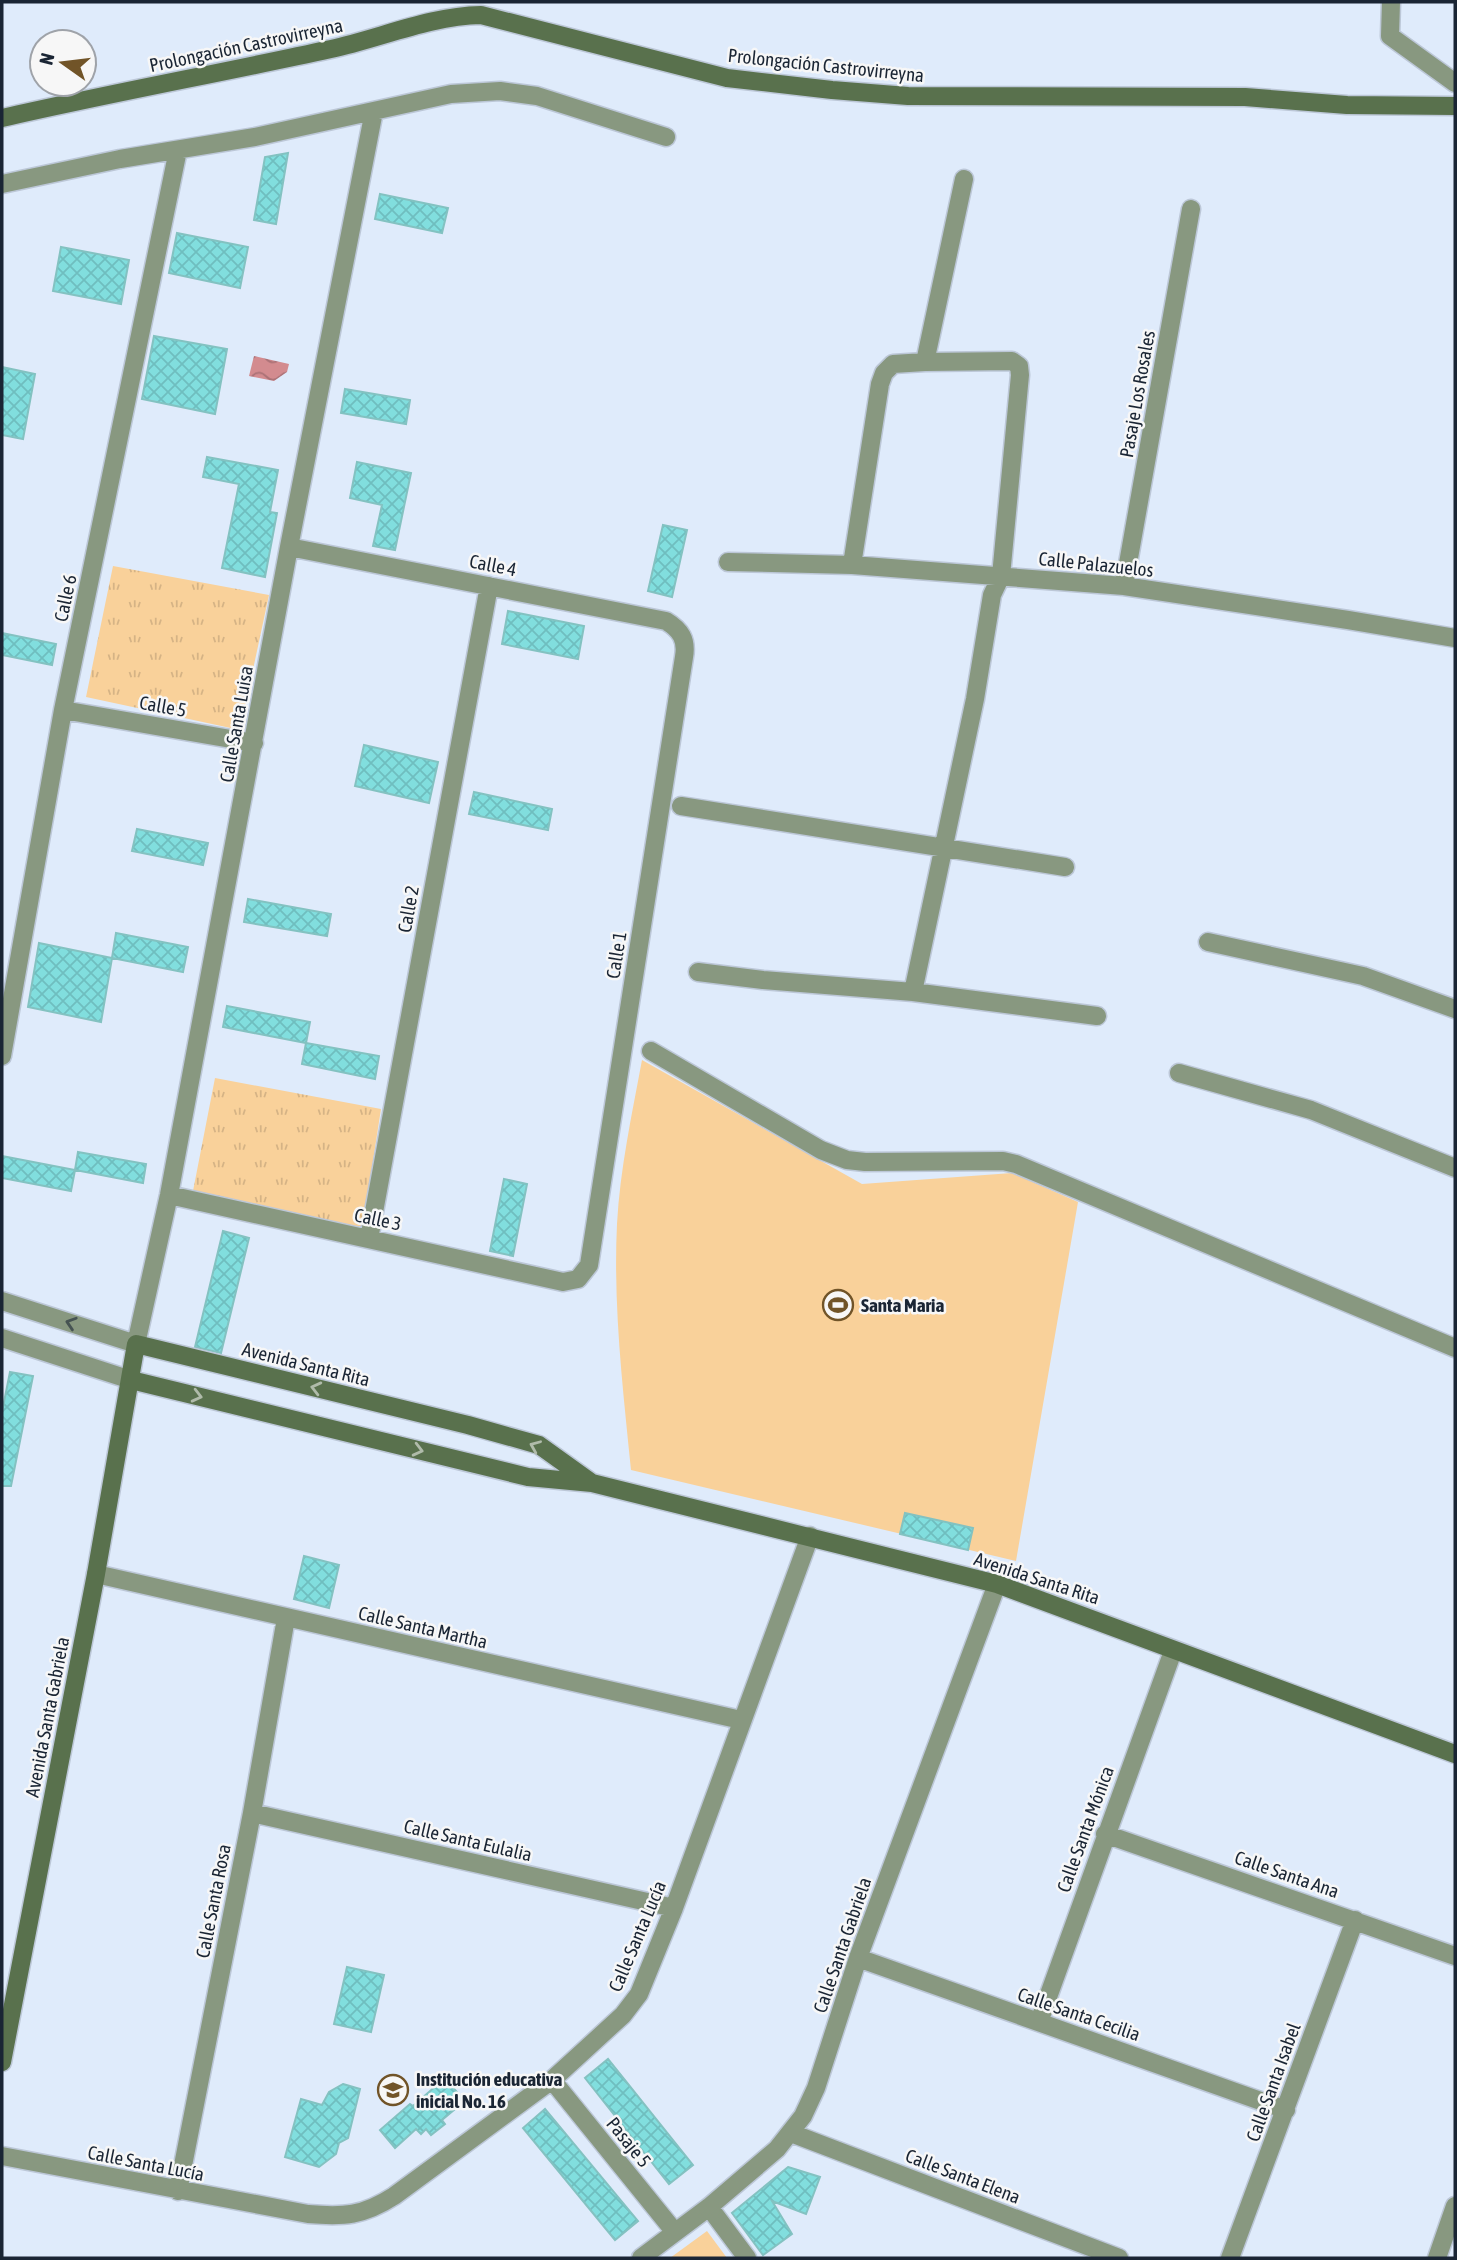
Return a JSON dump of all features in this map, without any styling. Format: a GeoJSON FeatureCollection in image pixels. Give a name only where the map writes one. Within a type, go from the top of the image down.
{"type":"FeatureCollection","features":[{"type":"Feature","properties":{"kind":"street"},"geometry":{"type":"LineString","coordinates":[[1391,2],[1390,36],[1455,83]]}},
{"type":"Feature","properties":{"kind":"street","name":"Prolongación Castrovirreyna"},"geometry":{"type":"LineString","coordinates":[[2,118],[101,95],[352,45],[458,16],[481,15],[727,78],[821,89],[908,96],[1245,97],[1347,105],[1455,106]]}},
{"type":"Feature","properties":{"kind":"street"},"geometry":{"type":"LineString","coordinates":[[2,184],[120,159],[255,137],[451,94],[500,91],[537,96],[666,137]]}},
{"type":"Feature","properties":{"kind":"street","name":"Calle Santa Luisa"},"geometry":{"type":"LineString","coordinates":[[136,1344],[169,1195],[289,547],[374,111]]}},
{"type":"Feature","properties":{"kind":"street","name":"Calle 6"},"geometry":{"type":"LineString","coordinates":[[2,1056],[64,710],[178,150]]}},
{"type":"Feature","properties":{"kind":"street"},"geometry":{"type":"LineString","coordinates":[[925,362],[964,178]]}},
{"type":"Feature","properties":{"kind":"street","name":"Pasaje Los Rosales"},"geometry":{"type":"LineString","coordinates":[[1124,586],[1191,209]]}},
{"type":"Feature","properties":{"kind":"street"},"geometry":{"type":"LineString","coordinates":[[852,565],[880,384],[884,373],[892,364],[925,362],[1012,361],[1019,366],[1002,576],[992,595],[975,699],[913,992]]}},
{"type":"Feature","properties":{"kind":"street","name":"Calle 4"},"geometry":{"type":"LineString","coordinates":[[289,547],[666,621],[676,627],[682,636]]}},
{"type":"Feature","properties":{"kind":"street","name":"Calle Palazuelos"},"geometry":{"type":"LineString","coordinates":[[728,562],[852,565],[1124,586],[1455,638]]}},
{"type":"Feature","properties":{"kind":"street","name":"Calle 2"},"geometry":{"type":"LineString","coordinates":[[369,1239],[489,586]]}},
{"type":"Feature","properties":{"kind":"street","name":"Calle 1"},"geometry":{"type":"LineString","coordinates":[[578,1279],[589,1265],[686,646],[682,636]]}},
{"type":"Feature","properties":{"kind":"street","name":"Calle 5"},"geometry":{"type":"LineString","coordinates":[[64,710],[254,743]]}},
{"type":"Feature","properties":{"kind":"street"},"geometry":{"type":"LineString","coordinates":[[681,806],[1065,867]]}},
{"type":"Feature","properties":{"kind":"street"},"geometry":{"type":"LineString","coordinates":[[1208,942],[1363,976],[1455,1009]]}},
{"type":"Feature","properties":{"kind":"street"},"geometry":{"type":"LineString","coordinates":[[698,972],[913,992],[1097,1016]]}},
{"type":"Feature","properties":{"kind":"street"},"geometry":{"type":"LineString","coordinates":[[651,1052],[821,1150],[847,1160],[1003,1161],[1016,1164],[1455,1348]]}},
{"type":"Feature","properties":{"kind":"street"},"geometry":{"type":"LineString","coordinates":[[1179,1073],[1311,1110],[1455,1168]]}},
{"type":"Feature","properties":{"kind":"street","name":"Calle 3"},"geometry":{"type":"LineString","coordinates":[[169,1195],[563,1282],[578,1279]]}},
{"type":"Feature","properties":{"kind":"street","name":"Avenida Santa Rita"},"geometry":{"type":"LineString","coordinates":[[2,1301],[136,1344],[468,1424],[539,1445],[592,1483]]}},
{"type":"Feature","properties":{"kind":"street","name":"Avenida Santa Rita"},"geometry":{"type":"LineString","coordinates":[[2,1338],[131,1380],[528,1477],[592,1483],[997,1584],[1455,1754]]}},
{"type":"Feature","properties":{"kind":"street","name":"Avenida Santa Gabriela"},"geometry":{"type":"LineString","coordinates":[[2,2062],[96,1574],[136,1344]]}},
{"type":"Feature","properties":{"kind":"street","name":"Calle Santa Lucía"},"geometry":{"type":"LineString","coordinates":[[2,2156],[178,2191],[337,2217],[377,2207],[552,2080],[623,2015],[639,1994],[674,1908],[810,1536]]}},
{"type":"Feature","properties":{"kind":"street","name":"Calle Santa Martha"},"geometry":{"type":"LineString","coordinates":[[96,1574],[741,1720]]}},
{"type":"Feature","properties":{"kind":"street","name":"Calle Santa Gabriela"},"geometry":{"type":"LineString","coordinates":[[641,2258],[709,2207],[777,2150],[803,2116],[816,2088],[858,1958],[997,1584]]}},
{"type":"Feature","properties":{"kind":"street","name":"Calle Santa Rosa"},"geometry":{"type":"LineString","coordinates":[[178,2191],[252,1813],[286,1618]]}},
{"type":"Feature","properties":{"kind":"street","name":"Calle Santa Mónica"},"geometry":{"type":"LineString","coordinates":[[1039,2022],[1173,1651]]}},
{"type":"Feature","properties":{"kind":"street","name":"Calle Santa Eulalia"},"geometry":{"type":"LineString","coordinates":[[252,1813],[674,1908]]}},
{"type":"Feature","properties":{"kind":"street","name":"Calle Santa Ana"},"geometry":{"type":"LineString","coordinates":[[1105,1835],[1455,1956]]}},
{"type":"Feature","properties":{"kind":"street","name":"Calle Santa Isabel"},"geometry":{"type":"LineString","coordinates":[[1230,2258],[1355,1920]]}},
{"type":"Feature","properties":{"kind":"street","name":"Calle Santa Cecilia"},"geometry":{"type":"LineString","coordinates":[[858,1958],[1286,2110]]}},
{"type":"Feature","properties":{"kind":"street","name":"Pasaje 5"},"geometry":{"type":"LineString","coordinates":[[552,2080],[674,2231]]}},
{"type":"Feature","properties":{"kind":"street","name":"Calle Santa Elena"},"geometry":{"type":"LineString","coordinates":[[791,2133],[1119,2258]]}},
{"type":"Feature","properties":{"kind":"street"},"geometry":{"type":"LineString","coordinates":[[1437,2258],[1455,2206]]}},
{"type":"Feature","properties":{"kind":"street"},"geometry":{"type":"LineString","coordinates":[[709,2207],[747,2258]]}},
{"type":"Feature","properties":{"kind":"green space"},"geometry":{"type":"Polygon","coordinates":[[[113,566],[269,595],[240,730],[86,697],[113,566]]]}},
{"type":"Feature","properties":{"kind":"green space","name":"Santa Maria"},"geometry":{"type":"Polygon","coordinates":[[[642,1060],[862,1184],[1012,1173],[1078,1202],[1016,1561],[631,1470],[620,1348],[616,1255],[621,1183],[642,1060]]]}},
{"type":"Feature","properties":{"kind":"green space"},"geometry":{"type":"Polygon","coordinates":[[[215,1078],[381,1109],[363,1225],[357,1227],[193,1191],[215,1078]]]}},
{"type":"Feature","properties":{"kind":"green space"},"geometry":{"type":"Polygon","coordinates":[[[707,2231],[727,2258],[670,2258],[707,2231]]]}},
{"type":"Feature","properties":{"kind":"water"},"geometry":{"type":"Polygon","coordinates":[[[254,356],[289,364],[287,372],[274,381],[249,376],[254,356]]]}},
{"type":"Feature","properties":{"kind":"building"},"geometry":{"type":"Polygon","coordinates":[[[288,153],[276,224],[254,220],[265,157],[288,153]]]}},
{"type":"Feature","properties":{"kind":"building"},"geometry":{"type":"Polygon","coordinates":[[[380,194],[448,208],[442,233],[375,219],[380,194]]]}},
{"type":"Feature","properties":{"kind":"building"},"geometry":{"type":"Polygon","coordinates":[[[177,233],[248,247],[240,288],[169,273],[177,233]]]}},
{"type":"Feature","properties":{"kind":"building"},"geometry":{"type":"Polygon","coordinates":[[[61,247],[129,260],[121,304],[53,291],[61,247]]]}},
{"type":"Feature","properties":{"kind":"building"},"geometry":{"type":"Polygon","coordinates":[[[154,336],[227,349],[215,414],[142,399],[154,336]]]}},
{"type":"Feature","properties":{"kind":"building"},"geometry":{"type":"Polygon","coordinates":[[[2,367],[35,374],[23,439],[2,435],[2,367]]]}},
{"type":"Feature","properties":{"kind":"building"},"geometry":{"type":"Polygon","coordinates":[[[345,389],[410,400],[406,424],[341,413],[345,389]]]}},
{"type":"Feature","properties":{"kind":"building"},"geometry":{"type":"Polygon","coordinates":[[[207,457],[278,470],[270,512],[277,513],[265,577],[222,568],[239,484],[203,477],[207,457]]]}},
{"type":"Feature","properties":{"kind":"building"},"geometry":{"type":"Polygon","coordinates":[[[357,462],[411,473],[395,550],[373,546],[382,505],[350,498],[357,462]]]}},
{"type":"Feature","properties":{"kind":"building"},"geometry":{"type":"Polygon","coordinates":[[[663,525],[687,530],[672,597],[648,591],[663,525]]]}},
{"type":"Feature","properties":{"kind":"building"},"geometry":{"type":"Polygon","coordinates":[[[508,611],[584,626],[578,659],[502,644],[508,611]]]}},
{"type":"Feature","properties":{"kind":"building"},"geometry":{"type":"Polygon","coordinates":[[[2,633],[56,644],[52,665],[2,655],[2,633]]]}},
{"type":"Feature","properties":{"kind":"building"},"geometry":{"type":"Polygon","coordinates":[[[364,745],[438,762],[429,803],[355,786],[364,745]]]}},
{"type":"Feature","properties":{"kind":"building"},"geometry":{"type":"Polygon","coordinates":[[[474,792],[552,809],[548,830],[469,814],[474,792]]]}},
{"type":"Feature","properties":{"kind":"building"},"geometry":{"type":"Polygon","coordinates":[[[137,829],[208,843],[203,865],[132,851],[137,829]]]}},
{"type":"Feature","properties":{"kind":"building"},"geometry":{"type":"Polygon","coordinates":[[[248,899],[331,914],[327,936],[244,922],[248,899]]]}},
{"type":"Feature","properties":{"kind":"building"},"geometry":{"type":"Polygon","coordinates":[[[116,933],[188,947],[183,972],[112,958],[116,933]]]}},
{"type":"Feature","properties":{"kind":"building"},"geometry":{"type":"Polygon","coordinates":[[[39,943],[112,958],[101,1022],[28,1007],[39,943]]]}},
{"type":"Feature","properties":{"kind":"building"},"geometry":{"type":"Polygon","coordinates":[[[227,1006],[310,1022],[306,1043],[223,1027],[227,1006]]]}},
{"type":"Feature","properties":{"kind":"building"},"geometry":{"type":"Polygon","coordinates":[[[306,1043],[379,1056],[375,1079],[302,1064],[306,1043]]]}},
{"type":"Feature","properties":{"kind":"building"},"geometry":{"type":"Polygon","coordinates":[[[78,1152],[146,1164],[143,1183],[75,1170],[78,1152]]]}},
{"type":"Feature","properties":{"kind":"building"},"geometry":{"type":"Polygon","coordinates":[[[2,1156],[75,1170],[71,1191],[2,1178],[2,1156]]]}},
{"type":"Feature","properties":{"kind":"building"},"geometry":{"type":"Polygon","coordinates":[[[504,1179],[527,1184],[513,1256],[490,1251],[504,1179]]]}},
{"type":"Feature","properties":{"kind":"building"},"geometry":{"type":"Polygon","coordinates":[[[223,1231],[249,1238],[221,1353],[195,1347],[223,1231]]]}},
{"type":"Feature","properties":{"kind":"building"},"geometry":{"type":"Polygon","coordinates":[[[10,1372],[33,1376],[11,1486],[2,1486],[2,1412],[10,1372]]]}},
{"type":"Feature","properties":{"kind":"building"},"geometry":{"type":"Polygon","coordinates":[[[905,1513],[973,1528],[968,1550],[900,1534],[905,1513]]]}},
{"type":"Feature","properties":{"kind":"building"},"geometry":{"type":"Polygon","coordinates":[[[304,1556],[339,1565],[329,1608],[294,1599],[304,1556]]]}},
{"type":"Feature","properties":{"kind":"building"},"geometry":{"type":"Polygon","coordinates":[[[347,1967],[384,1975],[371,2032],[334,2024],[347,1967]]]}},
{"type":"Feature","properties":{"kind":"building"},"geometry":{"type":"Polygon","coordinates":[[[608,2059],[693,2165],[669,2184],[585,2078],[608,2059]]]}},
{"type":"Feature","properties":{"kind":"building"},"geometry":{"type":"Polygon","coordinates":[[[445,2078],[462,2098],[451,2107],[454,2110],[442,2120],[445,2124],[431,2135],[426,2129],[421,2134],[416,2129],[395,2148],[380,2130],[445,2078]]]}},
{"type":"Feature","properties":{"kind":"building"},"geometry":{"type":"Polygon","coordinates":[[[343,2084],[360,2089],[348,2138],[339,2143],[336,2154],[319,2167],[285,2157],[301,2099],[322,2105],[329,2092],[343,2084]]]}},
{"type":"Feature","properties":{"kind":"building"},"geometry":{"type":"Polygon","coordinates":[[[545,2109],[638,2221],[615,2240],[523,2128],[545,2109]]]}},
{"type":"Feature","properties":{"kind":"building"},"geometry":{"type":"Polygon","coordinates":[[[788,2167],[820,2177],[806,2214],[772,2201],[792,2234],[763,2255],[732,2213],[788,2167]]]}},
{"type":"Feature","properties":{"kind":"place","name":"Santa Maria"},"geometry":{"type":"Point","coordinates":[838,1305]}},
{"type":"Feature","properties":{"kind":"place","name":"Institución educativa inicial No. 16"},"geometry":{"type":"Point","coordinates":[393,2090]}}]}
